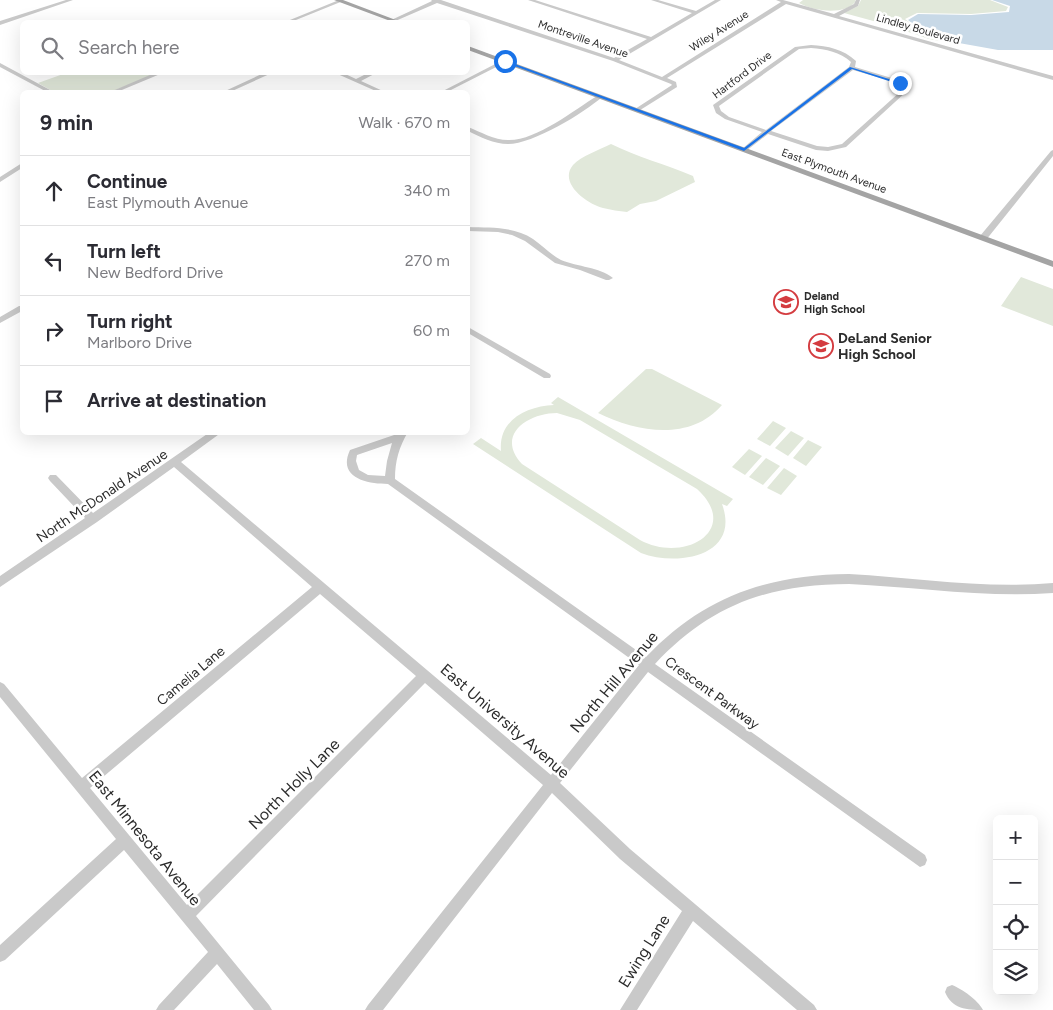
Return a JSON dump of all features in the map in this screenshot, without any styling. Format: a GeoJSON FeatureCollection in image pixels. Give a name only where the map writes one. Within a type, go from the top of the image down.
{"type":"FeatureCollection","features":[{"type":"Feature","properties":{"kind":"main road"},"geometry":{"type":"LineString","coordinates":[[339,1],[389,20]]}},
{"type":"Feature","properties":{"kind":"main road","name":"East Plymouth Avenue"},"geometry":{"type":"LineString","coordinates":[[470,49],[1053,264]]}},
{"type":"Feature","properties":{"kind":"street","name":"Montreville Avenue"},"geometry":{"type":"LineString","coordinates":[[433,0],[438,0],[664,78]]}},
{"type":"Feature","properties":{"kind":"street"},"geometry":{"type":"LineString","coordinates":[[398,20],[438,0]]}},
{"type":"Feature","properties":{"kind":"street"},"geometry":{"type":"LineString","coordinates":[[530,0],[650,39]]}},
{"type":"Feature","properties":{"kind":"street"},"geometry":{"type":"LineString","coordinates":[[652,0],[697,13]]}},
{"type":"Feature","properties":{"kind":"street"},"geometry":{"type":"LineString","coordinates":[[614,60],[719,0]]}},
{"type":"Feature","properties":{"kind":"street","name":"Lindley Boulevard"},"geometry":{"type":"LineString","coordinates":[[778,0],[1053,78]]}},
{"type":"Feature","properties":{"kind":"street"},"geometry":{"type":"LineString","coordinates":[[835,16],[856,5],[858,0]]}},
{"type":"Feature","properties":{"kind":"street"},"geometry":{"type":"LineString","coordinates":[[0,23],[67,1]]}},
{"type":"Feature","properties":{"kind":"street"},"geometry":{"type":"LineString","coordinates":[[293,20],[339,1]]}},
{"type":"Feature","properties":{"kind":"street","name":"Wiley Avenue"},"geometry":{"type":"LineString","coordinates":[[664,78],[784,2]]}},
{"type":"Feature","properties":{"kind":"street","name":"Hartford Drive"},"geometry":{"type":"LineString","coordinates":[[767,132],[727,118],[718,112],[716,105],[797,48],[817,47],[849,56],[854,62],[852,68]]}},
{"type":"Feature","properties":{"kind":"street"},"geometry":{"type":"LineString","coordinates":[[448,90],[505,61]]}},
{"type":"Feature","properties":{"kind":"street"},"geometry":{"type":"LineString","coordinates":[[2,68],[46,90]]}},
{"type":"Feature","properties":{"kind":"street"},"geometry":{"type":"LineString","coordinates":[[744,150],[767,132],[852,68],[893,80],[904,88],[904,92],[844,146],[828,149],[816,148],[767,132]]}},
{"type":"Feature","properties":{"kind":"street"},"geometry":{"type":"LineString","coordinates":[[118,90],[156,75]]}},
{"type":"Feature","properties":{"kind":"street"},"geometry":{"type":"LineString","coordinates":[[231,90],[265,75]]}},
{"type":"Feature","properties":{"kind":"street"},"geometry":{"type":"LineString","coordinates":[[341,75],[377,90]]}},
{"type":"Feature","properties":{"kind":"street"},"geometry":{"type":"LineString","coordinates":[[356,82],[370,75]]}},
{"type":"Feature","properties":{"kind":"street"},"geometry":{"type":"LineString","coordinates":[[637,110],[675,86],[674,83],[664,78]]}},
{"type":"Feature","properties":{"kind":"street"},"geometry":{"type":"LineString","coordinates":[[470,131],[495,140],[518,141],[532,137],[599,97]]}},
{"type":"Feature","properties":{"kind":"street"},"geometry":{"type":"LineString","coordinates":[[983,238],[1053,152]]}},
{"type":"Feature","properties":{"kind":"street"},"geometry":{"type":"LineString","coordinates":[[0,180],[20,166]]}},
{"type":"Feature","properties":{"kind":"street"},"geometry":{"type":"LineString","coordinates":[[470,229],[498,230],[514,233],[528,239],[558,261],[609,278]]}},
{"type":"Feature","properties":{"kind":"street"},"geometry":{"type":"LineString","coordinates":[[0,320],[20,309]]}},
{"type":"Feature","properties":{"kind":"street"},"geometry":{"type":"LineString","coordinates":[[470,331],[547,376]]}},
{"type":"Feature","properties":{"kind":"street","name":"North McDonald Avenue"},"geometry":{"type":"LineString","coordinates":[[0,582],[214,435]]}},
{"type":"Feature","properties":{"kind":"street","name":"Crescent Parkway"},"geometry":{"type":"LineString","coordinates":[[390,480],[390,467],[402,435]]}},
{"type":"Feature","properties":{"kind":"street","name":"Crescent Parkway"},"geometry":{"type":"LineString","coordinates":[[402,435],[359,450],[353,454],[350,462],[351,469],[359,475],[380,480],[390,480],[920,860]]}},
{"type":"Feature","properties":{"kind":"street","name":"East University Avenue"},"geometry":{"type":"LineString","coordinates":[[175,462],[552,784],[624,854],[809,1010]]}},
{"type":"Feature","properties":{"kind":"street"},"geometry":{"type":"LineString","coordinates":[[53,478],[93,519]]}},
{"type":"Feature","properties":{"kind":"street","name":"North Hill Avenue"},"geometry":{"type":"LineString","coordinates":[[373,1010],[646,665],[669,641],[691,623],[718,606],[756,593],[789,585],[848,579],[1003,591],[1053,588]]}},
{"type":"Feature","properties":{"kind":"street","name":"Camelia Lane"},"geometry":{"type":"LineString","coordinates":[[81,787],[320,587]]}},
{"type":"Feature","properties":{"kind":"street","name":"North Holly Lane"},"geometry":{"type":"LineString","coordinates":[[186,916],[424,676]]}},
{"type":"Feature","properties":{"kind":"street","name":"East Minnesota Avenue"},"geometry":{"type":"LineString","coordinates":[[0,688],[264,1010]]}},
{"type":"Feature","properties":{"kind":"street"},"geometry":{"type":"LineString","coordinates":[[0,954],[125,840]]}},
{"type":"Feature","properties":{"kind":"street","name":"Ewing Lane"},"geometry":{"type":"LineString","coordinates":[[628,1010],[691,910]]}},
{"type":"Feature","properties":{"kind":"street"},"geometry":{"type":"LineString","coordinates":[[164,1010],[217,953]]}},
{"type":"Feature","properties":{"kind":"street"},"geometry":{"type":"LineString","coordinates":[[952,992],[975,1010]]}},
{"type":"Feature","properties":{"kind":"shaded area"},"geometry":{"type":"Polygon","coordinates":[[[803,0],[856,1],[844,9],[829,11],[799,3],[803,0]]]}},
{"type":"Feature","properties":{"kind":"shaded area"},"geometry":{"type":"Polygon","coordinates":[[[861,0],[990,0],[1008,7],[1006,11],[971,14],[917,13],[905,19],[929,38],[940,41],[929,39],[844,13],[858,6],[861,0]]]}},
{"type":"Feature","properties":{"kind":"shaded area"},"geometry":{"type":"Polygon","coordinates":[[[60,75],[155,75],[115,90],[50,90],[38,83],[60,75]]]}},
{"type":"Feature","properties":{"kind":"shaded area"},"geometry":{"type":"Polygon","coordinates":[[[611,144],[693,176],[695,182],[656,201],[640,204],[627,212],[597,206],[576,192],[569,179],[569,172],[573,165],[590,153],[611,144]]]}},
{"type":"Feature","properties":{"kind":"shaded area"},"geometry":{"type":"Polygon","coordinates":[[[1021,277],[1053,289],[1053,326],[1001,306],[1021,277]]]}},
{"type":"Feature","properties":{"kind":"shaded area"},"geometry":{"type":"Polygon","coordinates":[[[646,369],[652,369],[722,405],[709,417],[695,425],[679,429],[646,429],[613,420],[598,413],[646,369]]]}},
{"type":"Feature","properties":{"kind":"shaded area"},"geometry":{"type":"Polygon","coordinates":[[[558,397],[733,499],[727,506],[722,504],[725,522],[723,536],[714,546],[702,553],[688,557],[672,559],[641,553],[473,444],[481,438],[501,451],[501,440],[509,423],[516,417],[534,408],[554,405],[551,403],[558,397]],[[557,413],[546,414],[526,421],[518,428],[514,435],[512,444],[515,453],[522,464],[640,540],[657,546],[674,548],[689,545],[702,539],[710,529],[713,518],[709,504],[697,489],[580,420],[557,413]]]}},
{"type":"Feature","properties":{"kind":"shaded area"},"geometry":{"type":"Polygon","coordinates":[[[773,421],[786,428],[770,446],[757,439],[773,421]]]}},
{"type":"Feature","properties":{"kind":"shaded area"},"geometry":{"type":"Polygon","coordinates":[[[791,431],[804,438],[788,456],[775,448],[791,431]]]}},
{"type":"Feature","properties":{"kind":"shaded area"},"geometry":{"type":"Polygon","coordinates":[[[808,440],[822,447],[806,466],[793,458],[808,440]]]}},
{"type":"Feature","properties":{"kind":"shaded area"},"geometry":{"type":"Polygon","coordinates":[[[749,449],[762,456],[745,475],[732,467],[749,449]]]}},
{"type":"Feature","properties":{"kind":"shaded area"},"geometry":{"type":"Polygon","coordinates":[[[766,458],[780,466],[763,485],[749,477],[766,458]]]}},
{"type":"Feature","properties":{"kind":"shaded area"},"geometry":{"type":"Polygon","coordinates":[[[784,468],[797,476],[781,495],[767,488],[784,468]]]}},
{"type":"Feature","properties":{"kind":"water"},"geometry":{"type":"Polygon","coordinates":[[[992,0],[1053,0],[1053,50],[998,50],[931,38],[908,20],[918,14],[971,15],[1009,12],[1010,6],[992,0]]]}},
{"type":"Feature","properties":{"kind":"place","name":"Deland High School"},"geometry":{"type":"Point","coordinates":[786,302]}},
{"type":"Feature","properties":{"kind":"place","name":"DeLand Senior High School"},"geometry":{"type":"Point","coordinates":[821,346]}},
{"type":"Feature","properties":{"kind":"route"},"geometry":{"type":"LineString","coordinates":[[505,61],[744,150],[810,98],[852,68],[900,83]]}}]}
